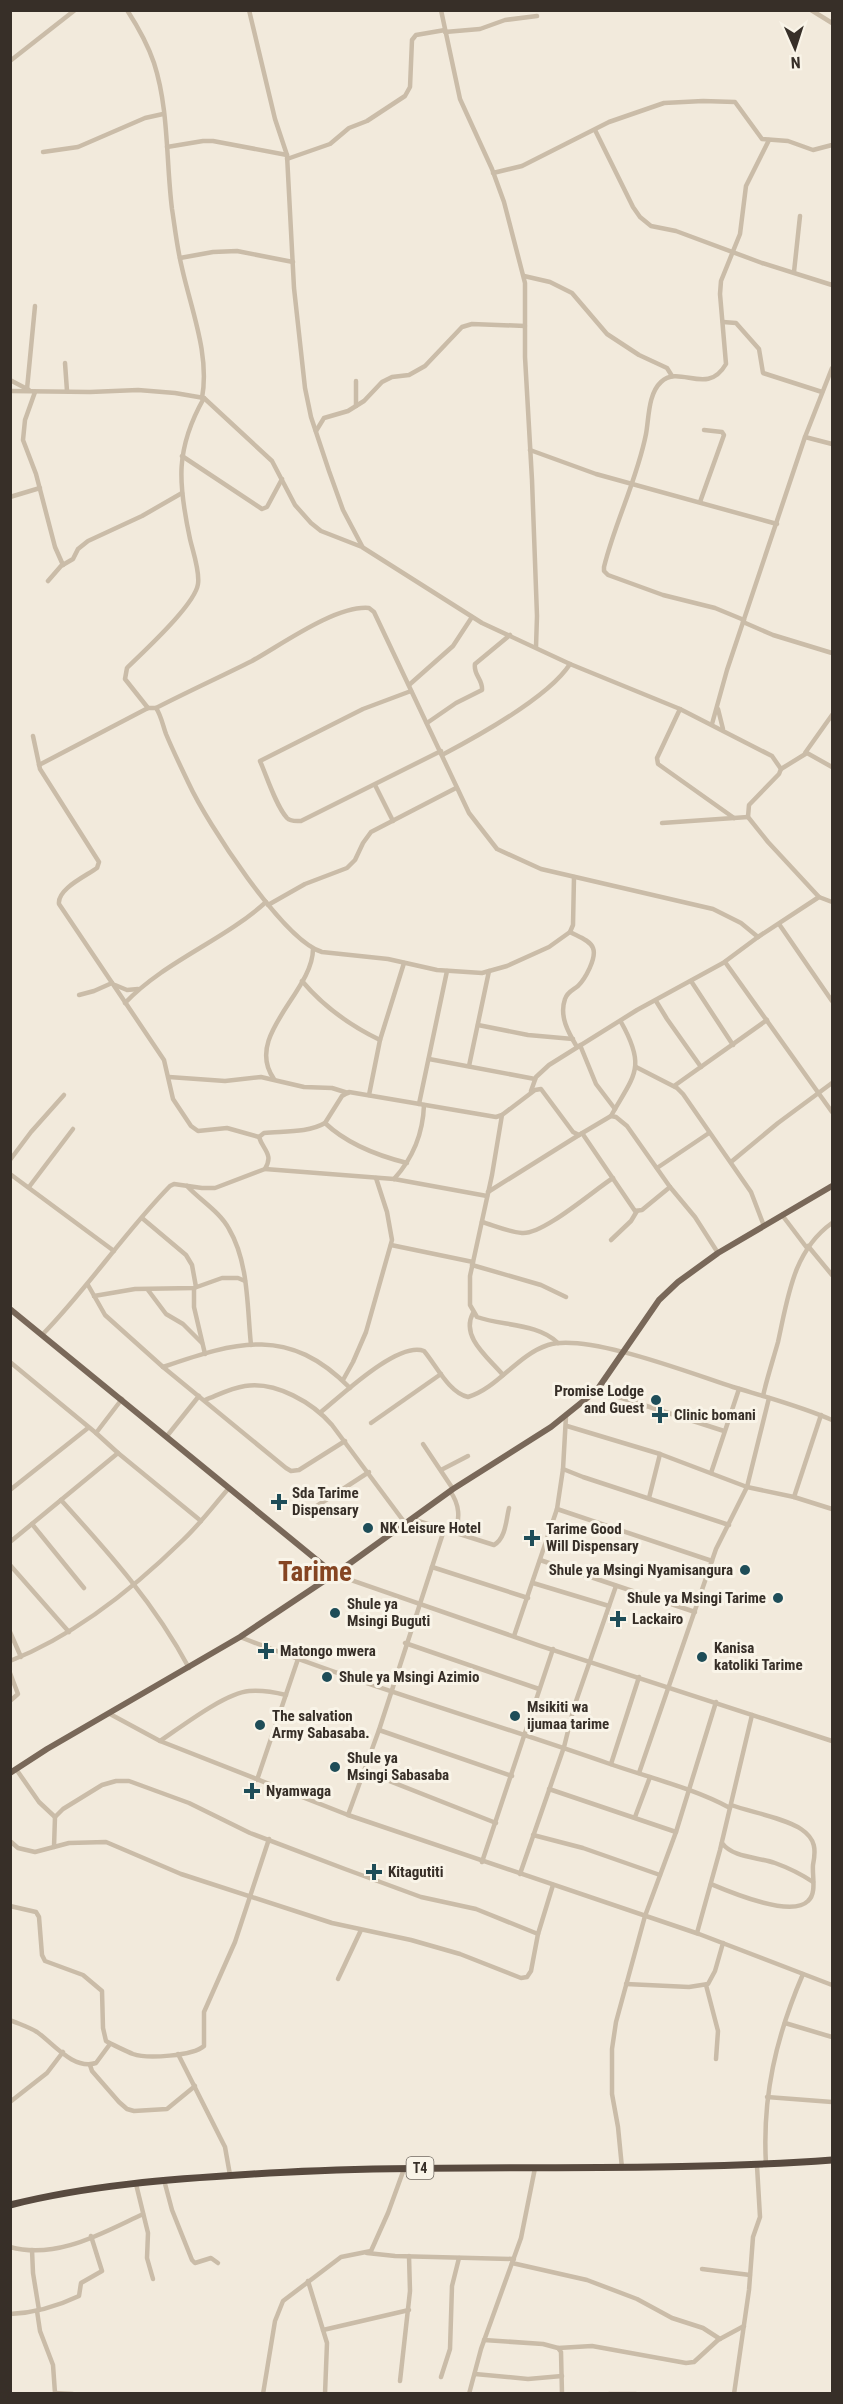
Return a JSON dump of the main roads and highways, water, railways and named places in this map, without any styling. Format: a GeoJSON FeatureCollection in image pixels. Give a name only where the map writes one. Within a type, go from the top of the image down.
{"type":"FeatureCollection","features":[{"type":"Feature","properties":{"kind":"highway","name":"T4"},"geometry":{"type":"LineString","coordinates":[[10,2205],[58,2194],[164,2180],[316,2170],[757,2166],[832,2160]]}},
{"type":"Feature","properties":{"kind":"main road"},"geometry":{"type":"LineString","coordinates":[[13,1771],[240,1637],[334,1574],[451,1490],[502,1460],[566,1416],[597,1390],[659,1300],[678,1282],[718,1253],[832,1186]]}},
{"type":"Feature","properties":{"kind":"main road"},"geometry":{"type":"LineString","coordinates":[[12,1310],[334,1574]]}},
{"type":"Feature","properties":{"kind":"place","name":"Promise Lodge and Guest"},"geometry":{"type":"Point","coordinates":[656,1400]}},
{"type":"Feature","properties":{"kind":"place","name":"Clinic bomani"},"geometry":{"type":"Point","coordinates":[660,1415]}},
{"type":"Feature","properties":{"kind":"place","name":"Sda Tarime Dispensary"},"geometry":{"type":"Point","coordinates":[279,1502]}},
{"type":"Feature","properties":{"kind":"place","name":"NK Leisure Hotel"},"geometry":{"type":"Point","coordinates":[368,1528]}},
{"type":"Feature","properties":{"kind":"place","name":"Tarime Good Will Dispensary"},"geometry":{"type":"Point","coordinates":[532,1538]}},
{"type":"Feature","properties":{"kind":"place","name":"Shule ya Msingi Nyamisangura"},"geometry":{"type":"Point","coordinates":[745,1570]}},
{"type":"Feature","properties":{"kind":"place","name":"Shule ya Msingi Tarime"},"geometry":{"type":"Point","coordinates":[778,1598]}},
{"type":"Feature","properties":{"kind":"place","name":"Shule ya Msingi Buguti"},"geometry":{"type":"Point","coordinates":[335,1613]}},
{"type":"Feature","properties":{"kind":"place","name":"Lackairo"},"geometry":{"type":"Point","coordinates":[618,1619]}},
{"type":"Feature","properties":{"kind":"place","name":"Matongo mwera"},"geometry":{"type":"Point","coordinates":[266,1651]}},
{"type":"Feature","properties":{"kind":"place","name":"Kanisa katoliki Tarime"},"geometry":{"type":"Point","coordinates":[702,1657]}},
{"type":"Feature","properties":{"kind":"place","name":"Shule ya Msingi Azimio"},"geometry":{"type":"Point","coordinates":[327,1677]}},
{"type":"Feature","properties":{"kind":"place","name":"Msikiti wa ijumaa tarime"},"geometry":{"type":"Point","coordinates":[515,1716]}},
{"type":"Feature","properties":{"kind":"place","name":"The salvation Army Sabasaba."},"geometry":{"type":"Point","coordinates":[260,1725]}},
{"type":"Feature","properties":{"kind":"place","name":"Shule ya Msingi Sabasaba"},"geometry":{"type":"Point","coordinates":[335,1767]}},
{"type":"Feature","properties":{"kind":"place","name":"Nyamwaga"},"geometry":{"type":"Point","coordinates":[252,1791]}},
{"type":"Feature","properties":{"kind":"place","name":"Kitagutiti"},"geometry":{"type":"Point","coordinates":[374,1872]}},
{"type":"Feature","properties":{"kind":"district","name":"Tarime"},"geometry":{"type":"Point","coordinates":[315,1572]}}]}
